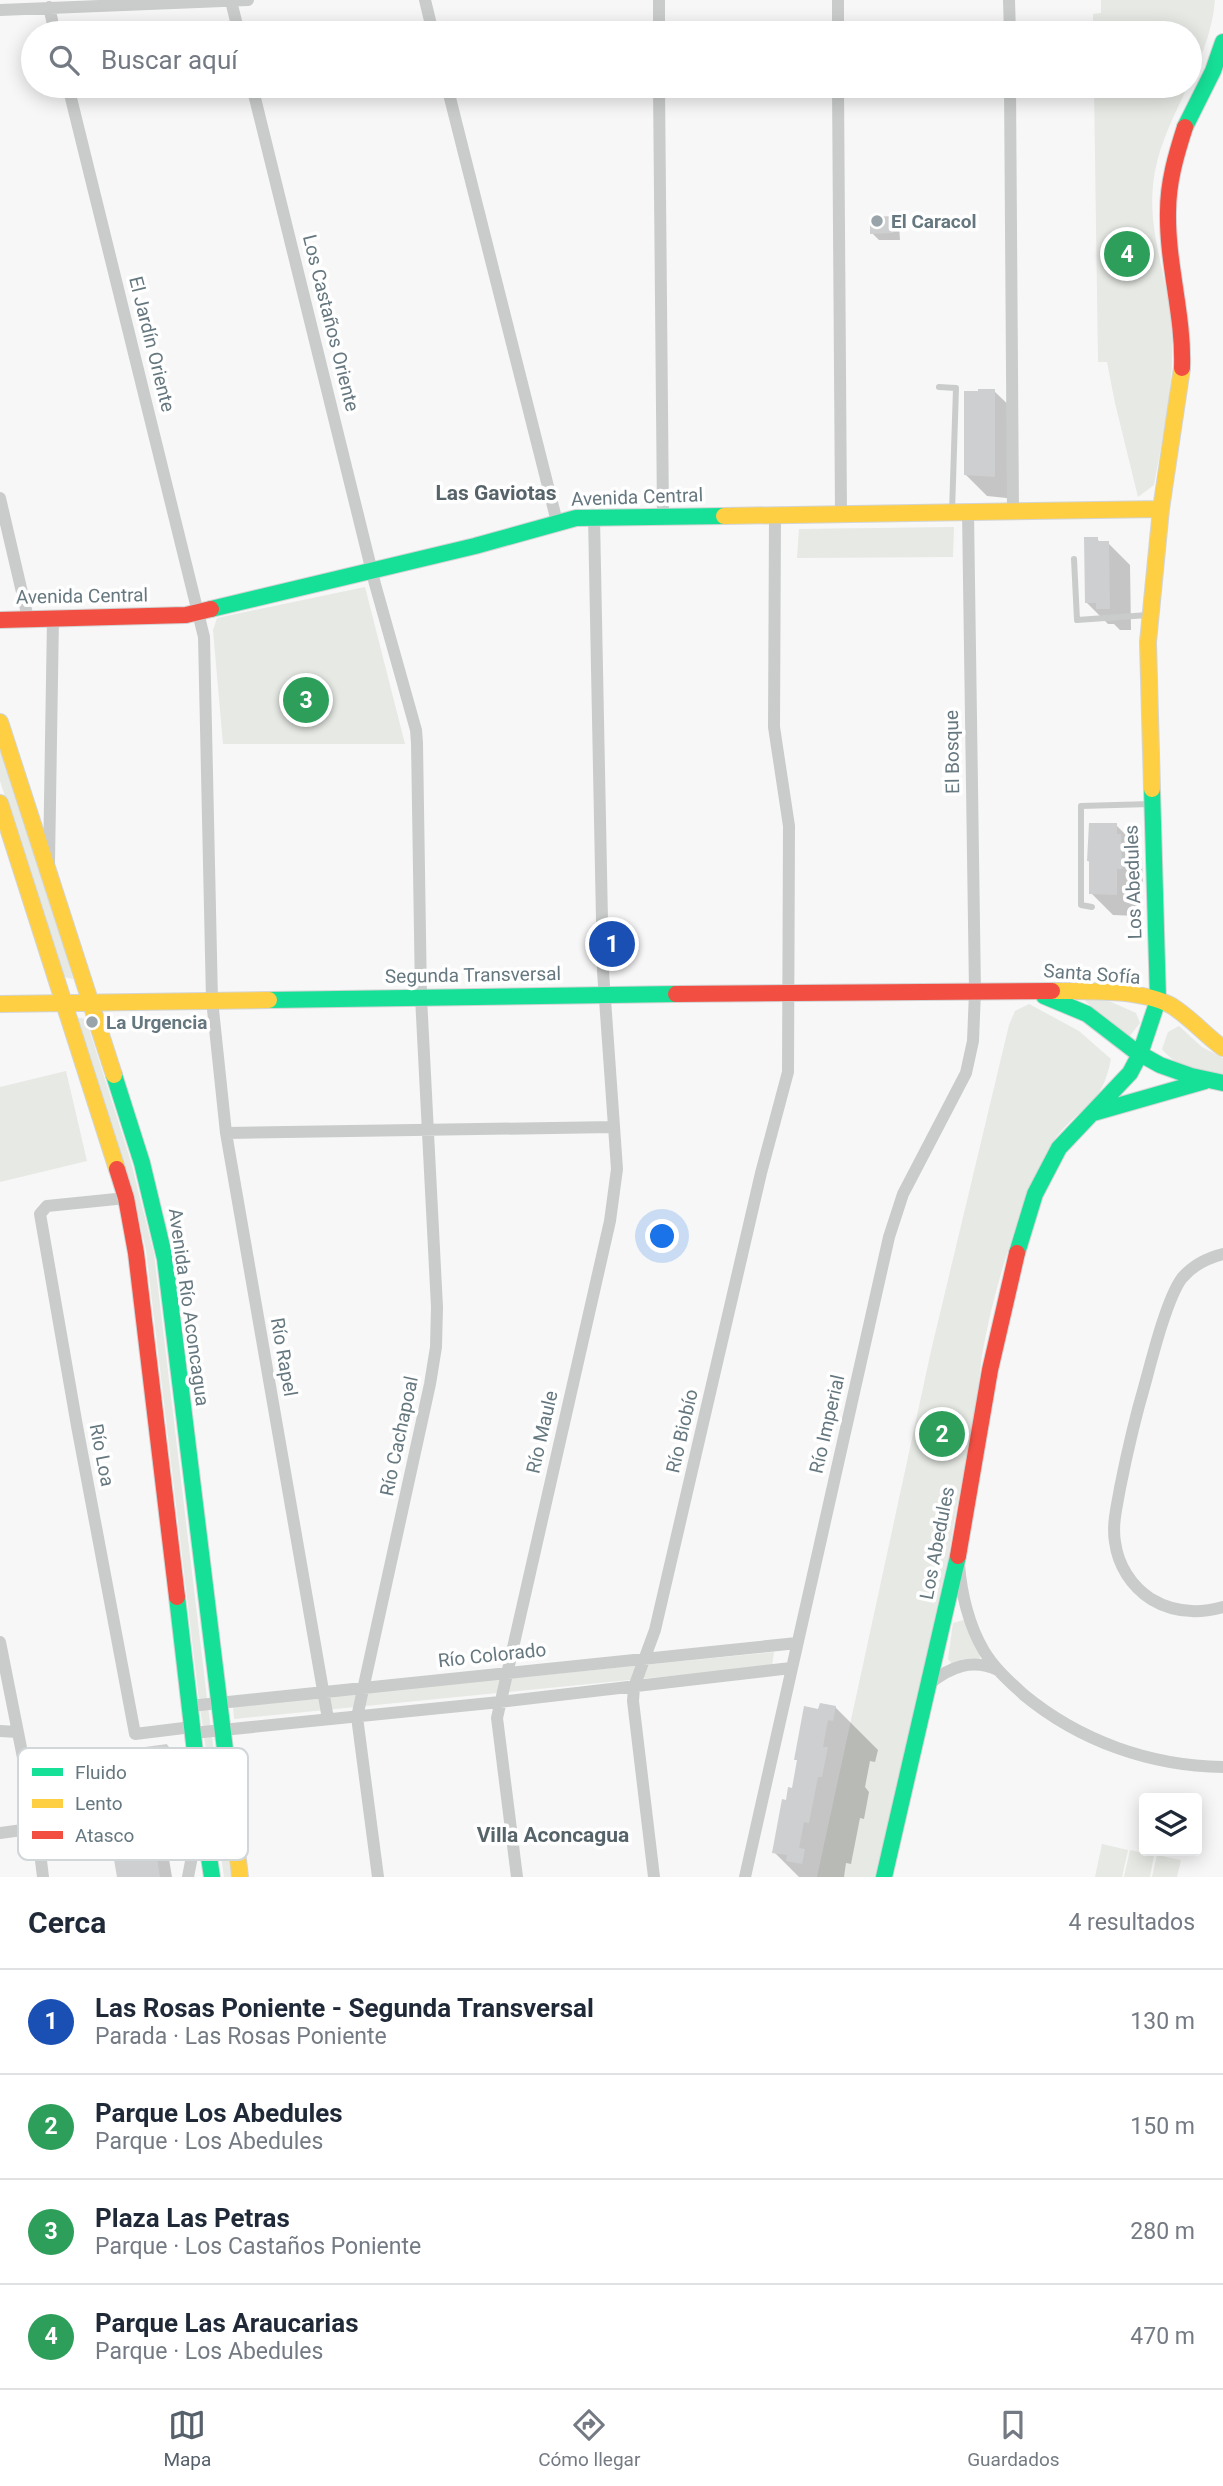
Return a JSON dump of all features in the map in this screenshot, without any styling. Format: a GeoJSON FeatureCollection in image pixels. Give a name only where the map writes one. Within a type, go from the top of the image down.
{"type":"FeatureCollection","features":[{"type":"Feature","properties":{"kind":"street"},"geometry":{"type":"LineString","coordinates":[[0,10],[75,3],[248,0]]}},
{"type":"Feature","properties":{"kind":"street"},"geometry":{"type":"LineString","coordinates":[[425,0],[430,21]]}},
{"type":"Feature","properties":{"kind":"street"},"geometry":{"type":"LineString","coordinates":[[659,0],[659,21]]}},
{"type":"Feature","properties":{"kind":"street"},"geometry":{"type":"LineString","coordinates":[[838,0],[838,21]]}},
{"type":"Feature","properties":{"kind":"street"},"geometry":{"type":"LineString","coordinates":[[1009,0],[1010,21]]}},
{"type":"Feature","properties":{"kind":"street"},"geometry":{"type":"LineString","coordinates":[[231,1],[236,21]]}},
{"type":"Feature","properties":{"kind":"street"},"geometry":{"type":"LineString","coordinates":[[49,7],[52,21]]}},
{"type":"Feature","properties":{"kind":"street","name":"Los Abedules"},"geometry":{"type":"LineString","coordinates":[[1202,93],[1223,41]]}},
{"type":"Feature","properties":{"kind":"street","name":"El Jardín Oriente"},"geometry":{"type":"LineString","coordinates":[[71,98],[204,636],[212,1000]]}},
{"type":"Feature","properties":{"kind":"street","name":"Los Castaños Oriente"},"geometry":{"type":"LineString","coordinates":[[255,98],[373,570],[416,730],[421,997]]}},
{"type":"Feature","properties":{"kind":"street"},"geometry":{"type":"LineString","coordinates":[[450,98],[558,522]]}},
{"type":"Feature","properties":{"kind":"street"},"geometry":{"type":"LineString","coordinates":[[659,98],[663,516]]}},
{"type":"Feature","properties":{"kind":"street"},"geometry":{"type":"LineString","coordinates":[[838,98],[841,513]]}},
{"type":"Feature","properties":{"kind":"street"},"geometry":{"type":"LineString","coordinates":[[1010,98],[1013,511]]}},
{"type":"Feature","properties":{"kind":"street","name":"Los Abedules"},"geometry":{"type":"LineString","coordinates":[[884,1877],[958,1558],[990,1370],[1023,1229],[1035,1194],[1059,1148],[1130,1073],[1140,1054],[1158,1000],[1148,654],[1161,509],[1182,379],[1182,341],[1168,232],[1169,190],[1172,169],[1185,127],[1200,98]]}},
{"type":"Feature","properties":{"kind":"street"},"geometry":{"type":"LineString","coordinates":[[0,498],[28,618]]}},
{"type":"Feature","properties":{"kind":"street","name":"Avenida Central"},"geometry":{"type":"LineString","coordinates":[[0,620],[186,615],[475,545],[558,522],[594,517],[1161,509]]}},
{"type":"Feature","properties":{"kind":"street","name":"El Bosque"},"geometry":{"type":"LineString","coordinates":[[960,512],[975,992]]}},
{"type":"Feature","properties":{"kind":"street","name":"Río Biobío"},"geometry":{"type":"LineString","coordinates":[[654,1877],[633,1701],[634,1687],[655,1630],[761,1173],[788,1072],[789,826],[774,727],[775,514]]}},
{"type":"Feature","properties":{"kind":"street","name":"Río Maule"},"geometry":{"type":"LineString","coordinates":[[517,1877],[497,1718],[610,1221],[617,1169],[604,994],[594,517]]}},
{"type":"Feature","properties":{"kind":"street"},"geometry":{"type":"LineString","coordinates":[[48,877],[53,618]]}},
{"type":"Feature","properties":{"kind":"street","name":"Avenida Río Aconcagua"},"geometry":{"type":"LineString","coordinates":[[0,722],[156,1214],[163,1248],[222,1748]]}},
{"type":"Feature","properties":{"kind":"street"},"geometry":{"type":"LineString","coordinates":[[0,803],[126,1198],[136,1252],[195,1748]]}},
{"type":"Feature","properties":{"kind":"street","name":"Santa Sofía"},"geometry":{"type":"LineString","coordinates":[[1031,992],[1080,991],[1158,1000],[1179,1012],[1207,1038],[1223,1048]]}},
{"type":"Feature","properties":{"kind":"street","name":"Río Imperial"},"geometry":{"type":"LineString","coordinates":[[745,1877],[889,1237],[903,1194],[966,1073],[973,1041],[975,992]]}},
{"type":"Feature","properties":{"kind":"street","name":"Segunda Transversal"},"geometry":{"type":"LineString","coordinates":[[0,1004],[604,994],[1031,992]]}},
{"type":"Feature","properties":{"kind":"street","name":"Santa Sofía"},"geometry":{"type":"LineString","coordinates":[[1031,992],[1070,1005],[1092,1017],[1140,1054],[1178,1073],[1216,1082]]}},
{"type":"Feature","properties":{"kind":"street","name":"Río Cachapoal"},"geometry":{"type":"LineString","coordinates":[[378,1877],[357,1717],[436,1347],[437,1307],[421,997]]}},
{"type":"Feature","properties":{"kind":"street","name":"Río Rapel"},"geometry":{"type":"LineString","coordinates":[[212,1000],[226,1133],[328,1719]]}},
{"type":"Feature","properties":{"kind":"street"},"geometry":{"type":"LineString","coordinates":[[1093,1113],[1216,1082]]}},
{"type":"Feature","properties":{"kind":"street"},"geometry":{"type":"LineString","coordinates":[[226,1133],[613,1127]]}},
{"type":"Feature","properties":{"kind":"street","name":"Río Loa"},"geometry":{"type":"LineString","coordinates":[[126,1198],[47,1206],[40,1214],[135,1734],[193,1730]]}},
{"type":"Feature","properties":{"kind":"street"},"geometry":{"type":"LineString","coordinates":[[1223,1254],[1191,1269],[1177,1286],[1142,1394],[1124,1467],[1114,1527],[1117,1554],[1122,1566],[1147,1597],[1159,1604],[1184,1611],[1197,1612],[1223,1607]]}},
{"type":"Feature","properties":{"kind":"street"},"geometry":{"type":"LineString","coordinates":[[958,1558],[971,1622],[984,1652],[1015,1687],[1051,1715],[1113,1747],[1170,1763],[1223,1768]]}},
{"type":"Feature","properties":{"kind":"street"},"geometry":{"type":"LineString","coordinates":[[0,1642],[21,1748]]}},
{"type":"Feature","properties":{"kind":"street","name":"Río Colorado"},"geometry":{"type":"LineString","coordinates":[[190,1706],[797,1643]]}},
{"type":"Feature","properties":{"kind":"street"},"geometry":{"type":"LineString","coordinates":[[929,1684],[943,1672],[958,1666],[974,1664],[998,1670]]}},
{"type":"Feature","properties":{"kind":"street"},"geometry":{"type":"LineString","coordinates":[[193,1730],[220,1730],[357,1717],[791,1668]]}},
{"type":"Feature","properties":{"kind":"street"},"geometry":{"type":"LineString","coordinates":[[0,1731],[18,1732]]}},
{"type":"Feature","properties":{"kind":"street"},"geometry":{"type":"LineString","coordinates":[[0,1833],[18,1831]]}},
{"type":"Feature","properties":{"kind":"lane"},"geometry":{"type":"LineString","coordinates":[[939,387],[956,388],[960,512]]}},
{"type":"Feature","properties":{"kind":"lane"},"geometry":{"type":"LineString","coordinates":[[1074,559],[1077,620],[1150,615]]}},
{"type":"Feature","properties":{"kind":"lane"},"geometry":{"type":"LineString","coordinates":[[1092,907],[1082,905],[1081,806],[1151,804]]}},
{"type":"Feature","properties":{"kind":"shaded area"},"geometry":{"type":"Polygon","coordinates":[[[1101,0],[1215,0],[1202,54],[1202,21],[1093,21],[1093,14],[1101,13],[1101,0]]]}},
{"type":"Feature","properties":{"kind":"shaded area"},"geometry":{"type":"Polygon","coordinates":[[[1094,98],[1182,98],[1157,161],[1152,203],[1155,237],[1171,322],[1172,364],[1168,404],[1154,485],[1138,497],[1107,362],[1098,362],[1094,98]]]}},
{"type":"Feature","properties":{"kind":"shaded area"},"geometry":{"type":"Polygon","coordinates":[[[954,527],[953,557],[797,558],[799,529],[954,527]]]}},
{"type":"Feature","properties":{"kind":"shaded area"},"geometry":{"type":"Polygon","coordinates":[[[365,587],[405,744],[223,744],[213,630],[217,618],[365,587]]]}},
{"type":"Feature","properties":{"kind":"shaded area"},"geometry":{"type":"Polygon","coordinates":[[[0,739],[60,929],[73,979],[64,977],[0,781],[0,739]]]}},
{"type":"Feature","properties":{"kind":"shaded area"},"geometry":{"type":"Polygon","coordinates":[[[1084,998],[1109,1001],[1136,1013],[1140,1023],[1129,1037],[1084,998]]]}},
{"type":"Feature","properties":{"kind":"shaded area"},"geometry":{"type":"Polygon","coordinates":[[[1029,1004],[1079,1031],[1111,1059],[1102,1088],[1096,1097],[1051,1144],[1031,1187],[1008,1249],[982,1355],[975,1411],[949,1555],[876,1877],[817,1877],[931,1351],[1009,1025],[1015,1011],[1029,1004]]]}},
{"type":"Feature","properties":{"kind":"shaded area"},"geometry":{"type":"Polygon","coordinates":[[[74,1017],[86,1019],[131,1162],[154,1254],[214,1748],[206,1748],[146,1250],[132,1192],[74,1017]]]}},
{"type":"Feature","properties":{"kind":"shaded area"},"geometry":{"type":"Polygon","coordinates":[[[1179,1026],[1202,1047],[1223,1058],[1223,1075],[1182,1065],[1162,1049],[1168,1032],[1179,1026]]]}},
{"type":"Feature","properties":{"kind":"shaded area"},"geometry":{"type":"Polygon","coordinates":[[[66,1071],[87,1161],[0,1182],[0,1087],[66,1071]]]}},
{"type":"Feature","properties":{"kind":"shaded area"},"geometry":{"type":"Polygon","coordinates":[[[964,1620],[979,1650],[980,1660],[952,1664],[948,1659],[953,1623],[964,1620]]]}},
{"type":"Feature","properties":{"kind":"shaded area"},"geometry":{"type":"Polygon","coordinates":[[[774,1652],[772,1666],[234,1719],[233,1706],[774,1652]]]}},
{"type":"Feature","properties":{"kind":"shaded area"},"geometry":{"type":"Polygon","coordinates":[[[1102,1844],[1128,1850],[1122,1877],[1095,1877],[1102,1844]]]}},
{"type":"Feature","properties":{"kind":"shaded area"},"geometry":{"type":"Polygon","coordinates":[[[1130,1850],[1139,1852],[1139,1856],[1154,1856],[1150,1877],[1124,1877],[1130,1850]]]}},
{"type":"Feature","properties":{"kind":"shaded area"},"geometry":{"type":"Polygon","coordinates":[[[1157,1856],[1181,1860],[1177,1877],[1152,1877],[1157,1856]]]}},
{"type":"Feature","properties":{"kind":"shaded area"},"geometry":{"type":"Polygon","coordinates":[[[222,1860],[229,1860],[231,1877],[224,1877],[222,1860]]]}},
{"type":"Feature","properties":{"kind":"building","name":"El Caracol"},"geometry":{"type":"Polygon","coordinates":[[[893,216],[893,233],[870,234],[870,217],[893,216]]]}},
{"type":"Feature","properties":{"kind":"building"},"geometry":{"type":"Polygon","coordinates":[[[995,389],[995,477],[964,475],[964,391],[995,389]]]}},
{"type":"Feature","properties":{"kind":"building"},"geometry":{"type":"Polygon","coordinates":[[[1084,537],[1098,537],[1098,541],[1109,541],[1110,609],[1096,609],[1096,603],[1085,603],[1084,537]]]}},
{"type":"Feature","properties":{"kind":"building"},"geometry":{"type":"Polygon","coordinates":[[[1089,823],[1117,823],[1117,834],[1121,834],[1122,869],[1117,869],[1117,895],[1089,894],[1089,823]]]}},
{"type":"Feature","properties":{"kind":"building"},"geometry":{"type":"Polygon","coordinates":[[[820,1703],[836,1706],[833,1721],[828,1720],[823,1747],[828,1747],[822,1777],[818,1777],[809,1823],[804,1822],[799,1848],[805,1849],[802,1864],[786,1861],[787,1855],[772,1853],[782,1799],[786,1800],[788,1787],[792,1788],[804,1706],[818,1709],[820,1703]]]}},
{"type":"Feature","properties":{"kind":"building"},"geometry":{"type":"Polygon","coordinates":[[[167,1744],[168,1748],[145,1748],[167,1744]]]}},
{"type":"Feature","properties":{"kind":"building"},"geometry":{"type":"Polygon","coordinates":[[[114,1860],[157,1860],[160,1877],[117,1877],[114,1860]]]}},
{"type":"Feature","properties":{"kind":"traffic: fast"},"geometry":{"type":"LineString","coordinates":[[1202,93],[1223,42]]}},
{"type":"Feature","properties":{"kind":"traffic: fast"},"geometry":{"type":"LineString","coordinates":[[1185,127],[1200,98]]}},
{"type":"Feature","properties":{"kind":"traffic: fast"},"geometry":{"type":"LineString","coordinates":[[211,609],[475,546],[576,518],[724,516]]}},
{"type":"Feature","properties":{"kind":"traffic: fast"},"geometry":{"type":"LineString","coordinates":[[1017,1253],[1035,1194],[1059,1148],[1130,1073],[1140,1054],[1158,1000],[1152,789]]}},
{"type":"Feature","properties":{"kind":"traffic: fast"},"geometry":{"type":"LineString","coordinates":[[269,1000],[676,994]]}},
{"type":"Feature","properties":{"kind":"traffic: fast"},"geometry":{"type":"LineString","coordinates":[[1044,996],[1087,1014],[1135,1051],[1160,1065],[1223,1083]]}},
{"type":"Feature","properties":{"kind":"traffic: fast"},"geometry":{"type":"LineString","coordinates":[[114,1075],[142,1163],[165,1259],[225,1748]]}},
{"type":"Feature","properties":{"kind":"traffic: fast"},"geometry":{"type":"LineString","coordinates":[[1093,1113],[1205,1081]]}},
{"type":"Feature","properties":{"kind":"traffic: fast"},"geometry":{"type":"LineString","coordinates":[[884,1877],[958,1556]]}},
{"type":"Feature","properties":{"kind":"traffic: fast"},"geometry":{"type":"LineString","coordinates":[[177,1597],[195,1748]]}},
{"type":"Feature","properties":{"kind":"traffic: fast"},"geometry":{"type":"LineString","coordinates":[[209,1860],[212,1877]]}},
{"type":"Feature","properties":{"kind":"traffic: slow"},"geometry":{"type":"LineString","coordinates":[[1152,789],[1148,642],[1161,509],[1182,368]]}},
{"type":"Feature","properties":{"kind":"traffic: slow"},"geometry":{"type":"LineString","coordinates":[[724,516],[1161,509]]}},
{"type":"Feature","properties":{"kind":"traffic: slow"},"geometry":{"type":"LineString","coordinates":[[0,722],[114,1075]]}},
{"type":"Feature","properties":{"kind":"traffic: slow"},"geometry":{"type":"LineString","coordinates":[[0,803],[117,1169]]}},
{"type":"Feature","properties":{"kind":"traffic: slow"},"geometry":{"type":"LineString","coordinates":[[1052,991],[1114,992],[1160,1000],[1179,1011],[1223,1048]]}},
{"type":"Feature","properties":{"kind":"traffic: slow"},"geometry":{"type":"LineString","coordinates":[[0,1004],[269,1000]]}},
{"type":"Feature","properties":{"kind":"traffic: slow"},"geometry":{"type":"LineString","coordinates":[[238,1860],[240,1877]]}},
{"type":"Feature","properties":{"kind":"traffic: jam"},"geometry":{"type":"LineString","coordinates":[[1182,368],[1181,329],[1168,232],[1168,201],[1185,127]]}},
{"type":"Feature","properties":{"kind":"traffic: jam"},"geometry":{"type":"LineString","coordinates":[[0,620],[186,615],[211,609]]}},
{"type":"Feature","properties":{"kind":"traffic: jam"},"geometry":{"type":"LineString","coordinates":[[676,994],[1052,991]]}},
{"type":"Feature","properties":{"kind":"traffic: jam"},"geometry":{"type":"LineString","coordinates":[[117,1169],[126,1198],[136,1253],[177,1597]]}},
{"type":"Feature","properties":{"kind":"traffic: jam"},"geometry":{"type":"LineString","coordinates":[[958,1556],[990,1370],[1017,1253]]}},
{"type":"Feature","properties":{"kind":"place","name":"El Caracol"},"geometry":{"type":"Point","coordinates":[877,221]}},
{"type":"Feature","properties":{"kind":"place","name":"Parque Las Araucarias"},"geometry":{"type":"Point","coordinates":[1127,254]}},
{"type":"Feature","properties":{"kind":"place","name":"Plaza Las Petras"},"geometry":{"type":"Point","coordinates":[306,700]}},
{"type":"Feature","properties":{"kind":"place","name":"Las Rosas Poniente - Segunda Transversal"},"geometry":{"type":"Point","coordinates":[612,944]}},
{"type":"Feature","properties":{"kind":"place","name":"La Urgencia"},"geometry":{"type":"Point","coordinates":[92,1022]}},
{"type":"Feature","properties":{"kind":"place","name":"Parque Los Abedules"},"geometry":{"type":"Point","coordinates":[942,1434]}},
{"type":"Feature","properties":{"kind":"district","name":"Las Gaviotas"},"geometry":{"type":"Point","coordinates":[496,493]}},
{"type":"Feature","properties":{"kind":"district","name":"Villa Aconcagua"},"geometry":{"type":"Point","coordinates":[553,1835]}}]}
